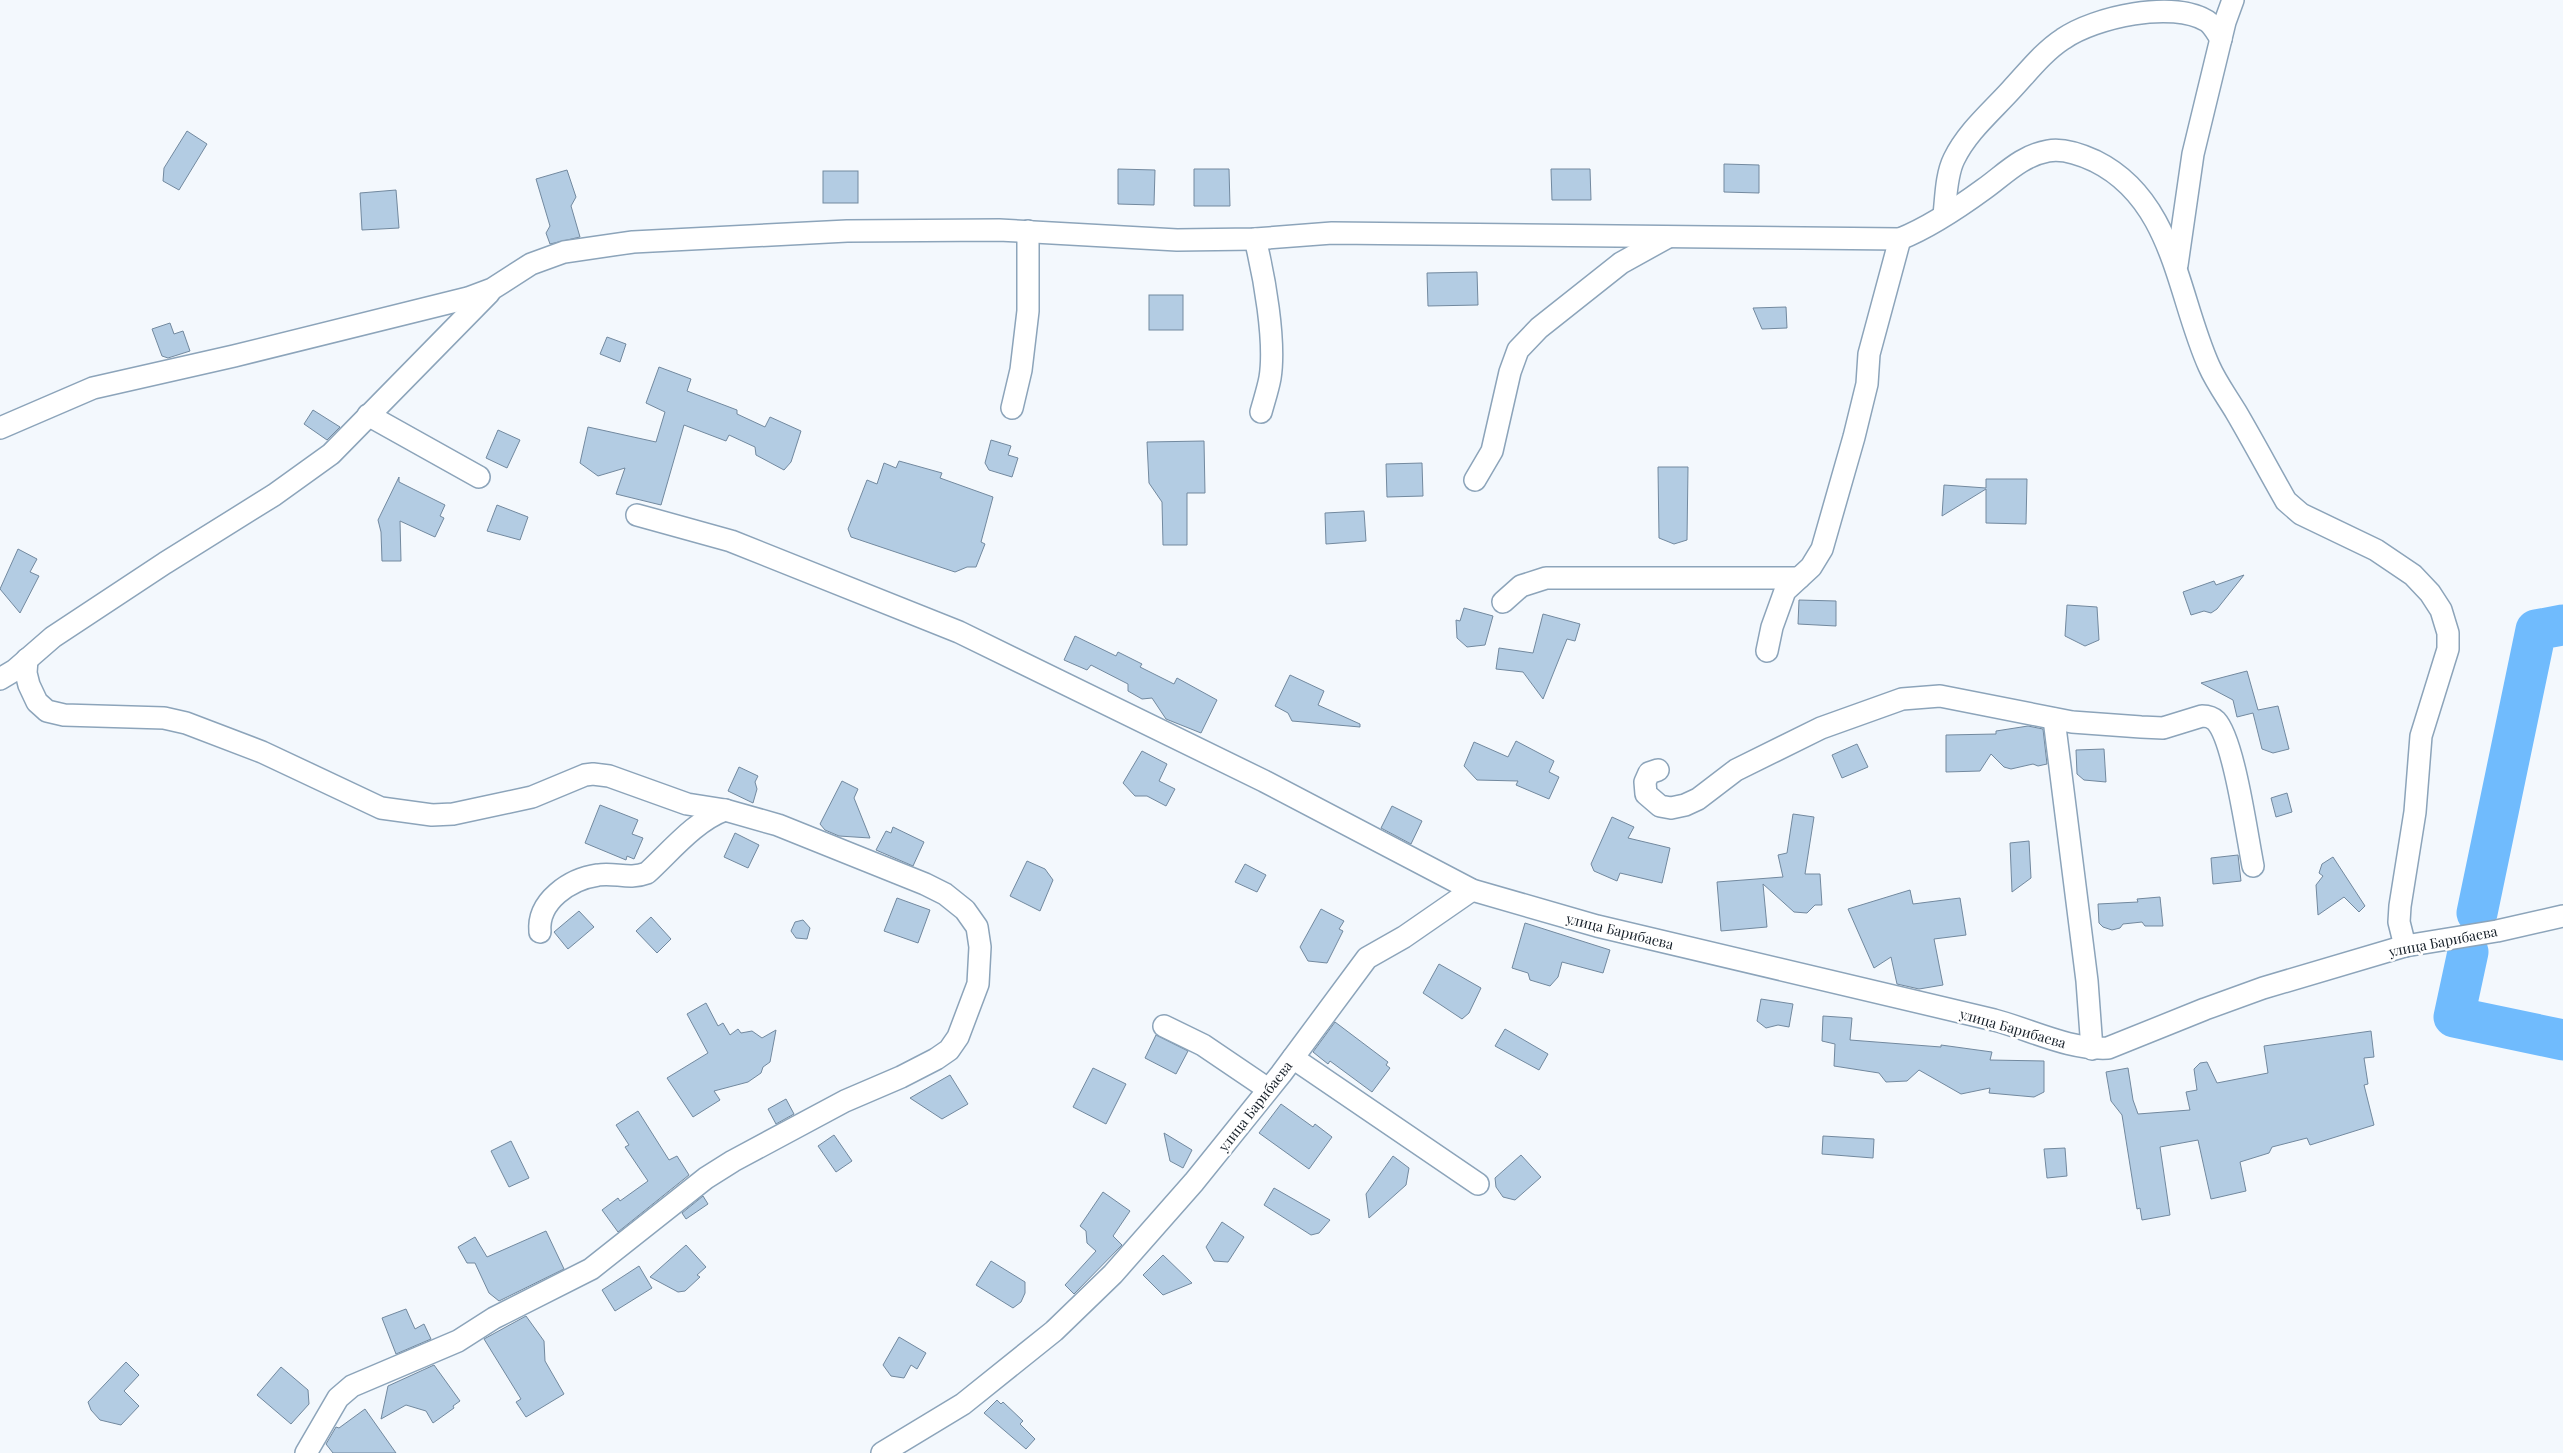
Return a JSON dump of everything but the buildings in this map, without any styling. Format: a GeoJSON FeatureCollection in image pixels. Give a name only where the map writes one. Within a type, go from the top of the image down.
{"type":"FeatureCollection","features":[{"type":"Feature","properties":{"kind":"street"},"geometry":{"type":"LineString","coordinates":[[2176,270],[2193,154],[2221,39],[2233,0]]}},
{"type":"Feature","properties":{"kind":"street"},"geometry":{"type":"LineString","coordinates":[[1944,215],[1953,161],[1970,133],[2062,39],[2088,26],[2124,14],[2163,9],[2191,14],[2208,21],[2221,39]]}},
{"type":"Feature","properties":{"kind":"street"},"geometry":{"type":"LineString","coordinates":[[0,428],[93,388],[244,354],[468,298],[492,289],[531,264],[564,252],[633,242],[847,231],[1028,231],[1177,240],[1255,239],[1332,233],[1900,239],[1925,229],[1985,189],[2024,158],[2049,150],[2070,152],[2104,166],[2121,177],[2136,192],[2160,229],[2209,368],[2286,501],[2302,514],[2376,550],[2413,575],[2430,593],[2441,610],[2448,633],[2448,648],[2421,736],[2415,812],[2400,906],[2399,922],[2405,946]]}},
{"type":"Feature","properties":{"kind":"street"},"geometry":{"type":"LineString","coordinates":[[1012,408],[1022,370],[1028,311],[1028,231]]}},
{"type":"Feature","properties":{"kind":"street"},"geometry":{"type":"LineString","coordinates":[[1475,480],[1492,451],[1510,372],[1518,350],[1539,328],[1621,263],[1670,236]]}},
{"type":"Feature","properties":{"kind":"street"},"geometry":{"type":"LineString","coordinates":[[1255,239],[1260,260],[1270,336],[1270,377],[1261,412]]}},
{"type":"Feature","properties":{"kind":"street"},"geometry":{"type":"LineString","coordinates":[[1767,651],[1779,604],[1785,591],[1811,567],[1822,549],[1842,483],[1867,384],[1869,354],[1900,239]]}},
{"type":"Feature","properties":{"kind":"street"},"geometry":{"type":"LineString","coordinates":[[0,679],[27,660],[53,637],[124,588],[274,495],[331,454],[431,354],[492,289]]}},
{"type":"Feature","properties":{"kind":"street"},"geometry":{"type":"LineString","coordinates":[[368,415],[479,477]]}},
{"type":"Feature","properties":{"kind":"street"},"geometry":{"type":"LineString","coordinates":[[637,515],[731,541],[960,632],[1264,781],[1472,890]]}},
{"type":"Feature","properties":{"kind":"street"},"geometry":{"type":"LineString","coordinates":[[1503,602],[1520,586],[1546,578],[1800,578]]}},
{"type":"Feature","properties":{"kind":"street"},"geometry":{"type":"LineString","coordinates":[[27,660],[26,673],[29,685],[37,702],[47,711],[64,715],[146,716],[186,723],[262,752],[380,808],[432,815],[453,814],[532,797],[593,774],[617,778],[687,804],[725,810],[778,825],[925,884],[945,894],[965,910],[978,927],[980,947],[978,984],[958,1037],[948,1050],[936,1059],[901,1077],[845,1101],[726,1165],[706,1178],[591,1268],[494,1318],[458,1341],[352,1386],[338,1398],[306,1453]]}},
{"type":"Feature","properties":{"kind":"street"},"geometry":{"type":"LineString","coordinates":[[1658,770],[1650,773],[1645,782],[1646,794],[1660,806],[1671,808],[1685,805],[1698,799],[1736,770],[1821,728],[1902,699],[1940,696],[2054,719],[2098,725],[2163,728],[2202,716],[2215,719],[2230,751],[2253,866]]}},
{"type":"Feature","properties":{"kind":"street"},"geometry":{"type":"LineString","coordinates":[[2054,719],[2087,981],[2092,1049]]}},
{"type":"Feature","properties":{"kind":"street"},"geometry":{"type":"LineString","coordinates":[[540,932],[542,912],[549,902],[569,884],[599,875],[636,877],[647,872],[702,822],[725,810]]}},
{"type":"Feature","properties":{"kind":"street","name":"улица Барибаева"},"geometry":{"type":"LineString","coordinates":[[882,1453],[963,1404],[1054,1331],[1119,1267],[1194,1182],[1292,1058],[1367,958],[1404,938],[1472,890],[1597,926],[1994,1020],[2068,1044],[2092,1049],[2108,1048],[2255,991],[2405,946],[2497,931],[2563,916]]}},
{"type":"Feature","properties":{"kind":"street"},"geometry":{"type":"LineString","coordinates":[[1164,1026],[1203,1044],[1268,1089]]}},
{"type":"Feature","properties":{"kind":"street"},"geometry":{"type":"LineString","coordinates":[[1292,1058],[1478,1184]]}},
{"type":"Feature","properties":{"kind":"waterway"},"geometry":{"type":"LineString","coordinates":[[2477,913],[2536,630],[2563,625]]}},
{"type":"Feature","properties":{"kind":"waterway"},"geometry":{"type":"LineString","coordinates":[[2468,952],[2454,1017],[2563,1040]]}}]}
